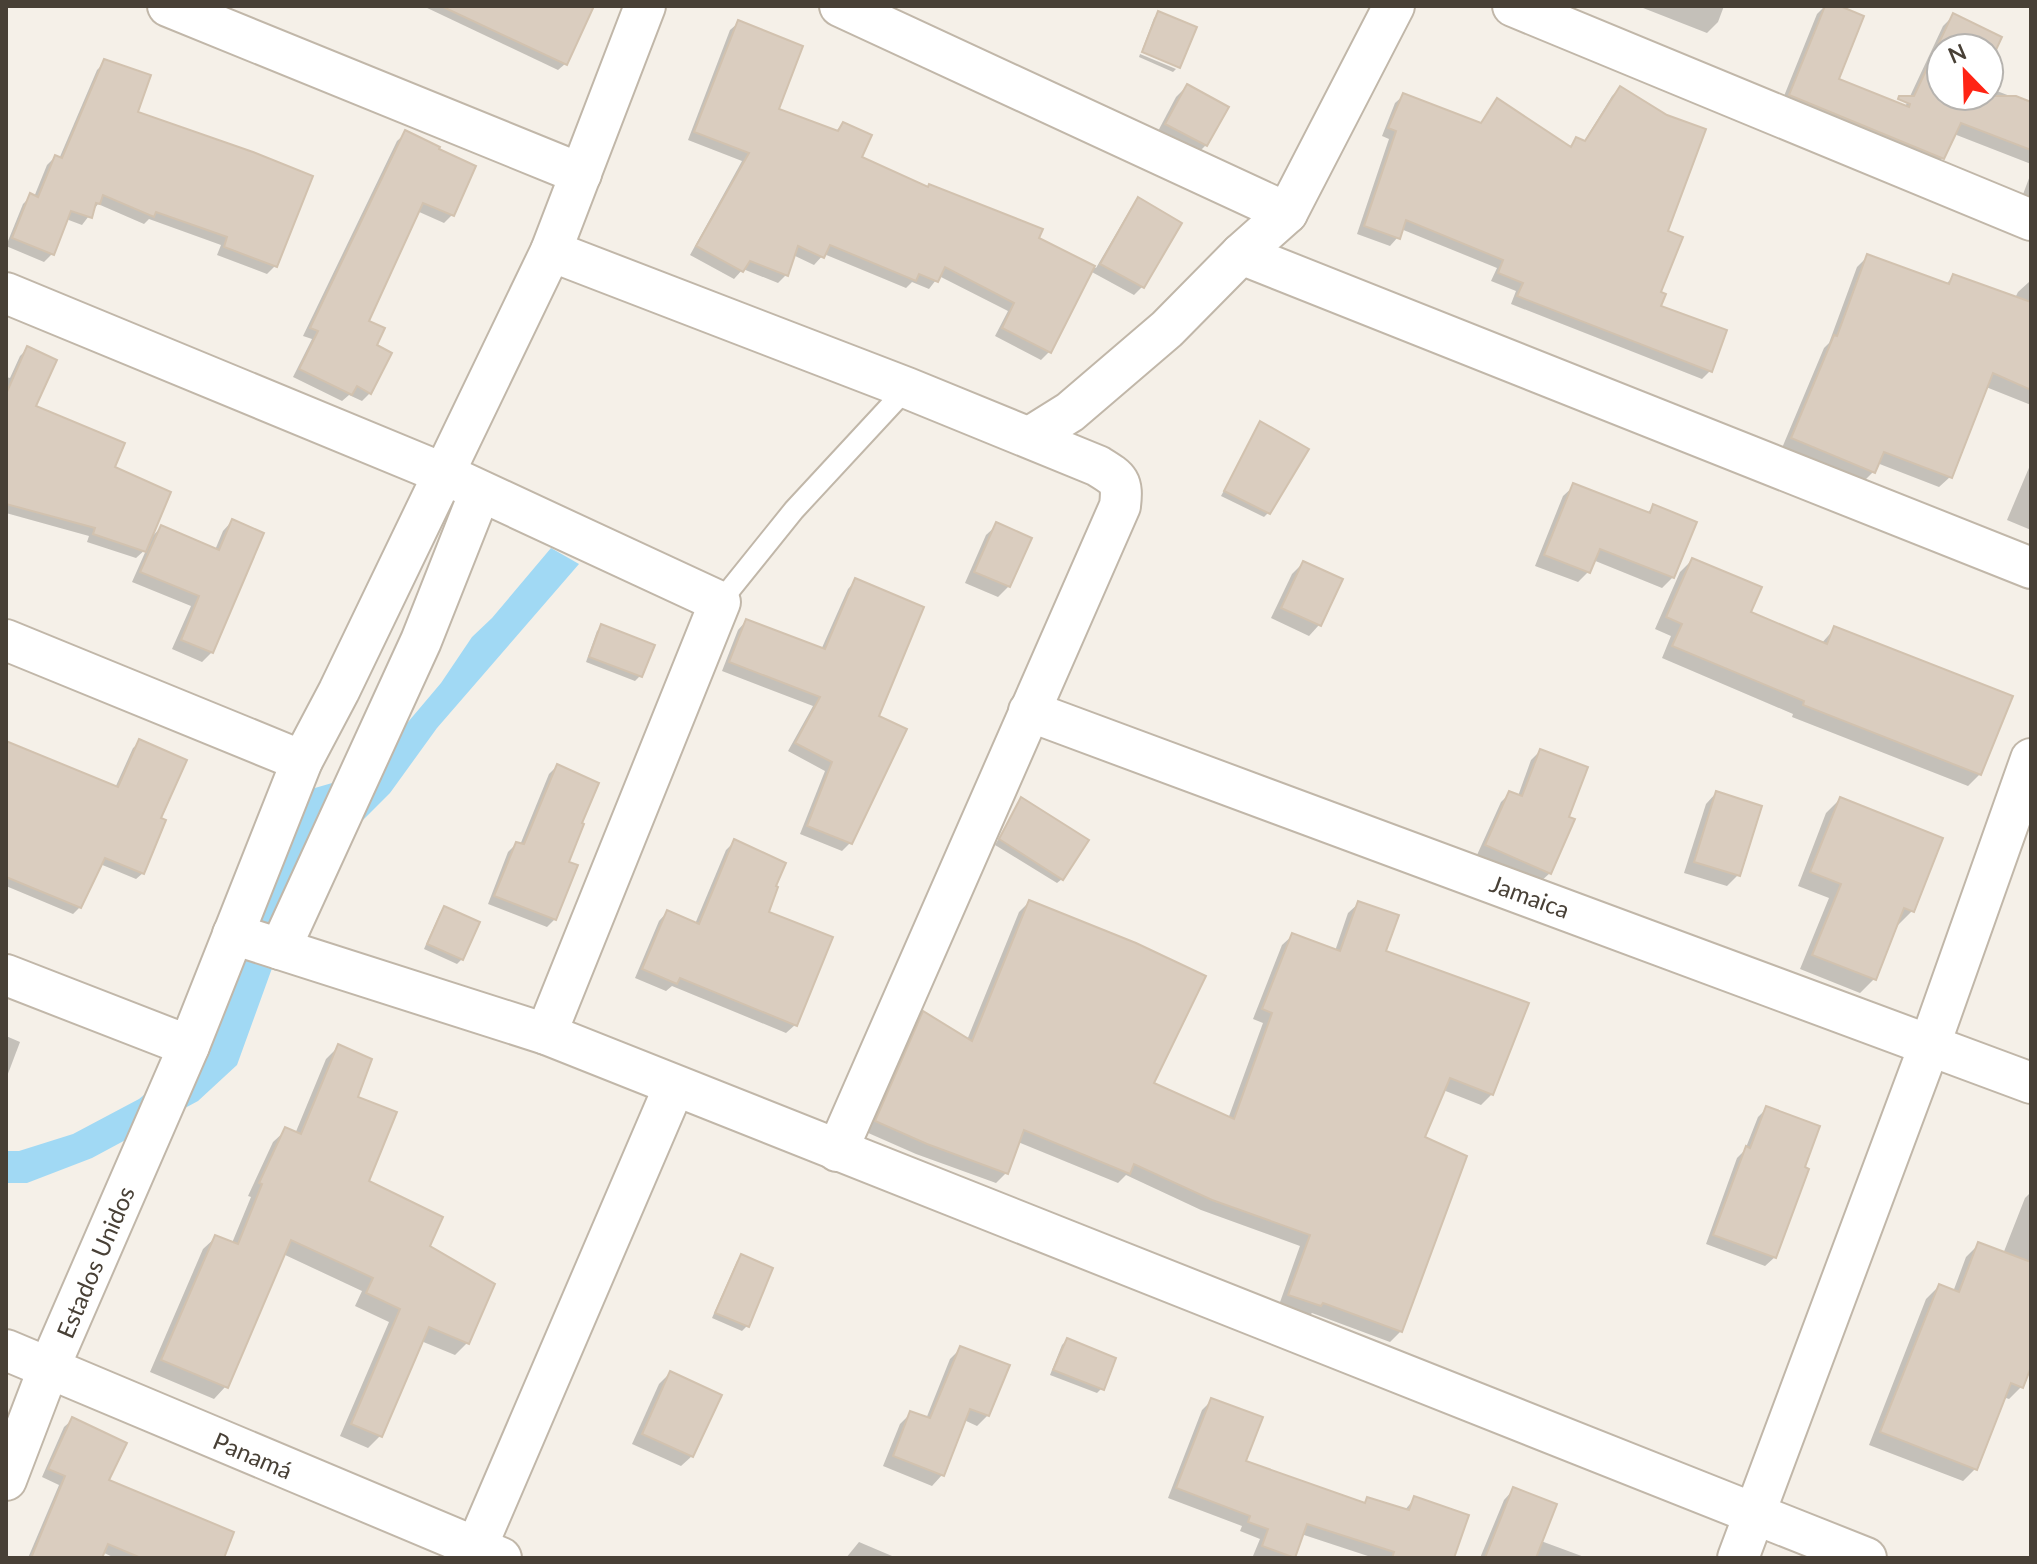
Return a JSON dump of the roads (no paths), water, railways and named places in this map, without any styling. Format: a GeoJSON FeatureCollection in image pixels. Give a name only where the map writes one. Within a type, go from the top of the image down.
{"type":"FeatureCollection","features":[{"type":"Feature","properties":{"kind":"street"},"geometry":{"type":"LineString","coordinates":[[168,6],[581,174]]}},
{"type":"Feature","properties":{"kind":"street","name":"Estados Unidos"},"geometry":{"type":"LineString","coordinates":[[6,1480],[48,1370],[189,1046],[302,761],[339,691],[551,251],[645,6]]}},
{"type":"Feature","properties":{"kind":"street"},"geometry":{"type":"LineString","coordinates":[[840,6],[1287,213]]}},
{"type":"Feature","properties":{"kind":"street"},"geometry":{"type":"LineString","coordinates":[[1030,437],[1070,412],[1167,329],[1241,254],[1287,213],[1394,6]]}},
{"type":"Feature","properties":{"kind":"street"},"geometry":{"type":"LineString","coordinates":[[1513,6],[2031,220]]}},
{"type":"Feature","properties":{"kind":"street"},"geometry":{"type":"LineString","coordinates":[[551,251],[1030,437],[1098,466],[1116,477],[1122,488],[1120,506],[837,1151]]}},
{"type":"Feature","properties":{"kind":"street"},"geometry":{"type":"LineString","coordinates":[[1241,254],[2031,568]]}},
{"type":"Feature","properties":{"kind":"street"},"geometry":{"type":"LineString","coordinates":[[6,293],[442,473],[720,602],[546,1034]]}},
{"type":"Feature","properties":{"kind":"street"},"geometry":{"type":"LineString","coordinates":[[280,949],[421,641],[480,492]]}},
{"type":"Feature","properties":{"kind":"street"},"geometry":{"type":"LineString","coordinates":[[6,640],[302,761]]}},
{"type":"Feature","properties":{"kind":"street","name":"Jamaica"},"geometry":{"type":"LineString","coordinates":[[1029,711],[2031,1083]]}},
{"type":"Feature","properties":{"kind":"street"},"geometry":{"type":"LineString","coordinates":[[1738,1558],[1930,1044],[2031,759]]}},
{"type":"Feature","properties":{"kind":"street"},"geometry":{"type":"LineString","coordinates":[[233,934],[546,1034],[1866,1558]]}},
{"type":"Feature","properties":{"kind":"street"},"geometry":{"type":"LineString","coordinates":[[6,975],[189,1046]]}},
{"type":"Feature","properties":{"kind":"street"},"geometry":{"type":"LineString","coordinates":[[488,1553],[674,1087]]}},
{"type":"Feature","properties":{"kind":"street","name":"Panamá"},"geometry":{"type":"LineString","coordinates":[[6,1350],[488,1553]]}},
{"type":"Feature","properties":{"kind":"lane"},"geometry":{"type":"LineString","coordinates":[[720,602],[794,510],[907,388]]}},
{"type":"Feature","properties":{"kind":"water"},"geometry":{"type":"Polygon","coordinates":[[[551,548],[579,564],[437,728],[390,793],[364,819],[313,855],[237,1065],[198,1101],[92,1158],[27,1183],[6,1183],[6,1151],[19,1151],[73,1134],[139,1099],[193,1055],[301,792],[346,779],[392,741],[441,683],[472,637],[551,548]]]}}]}
